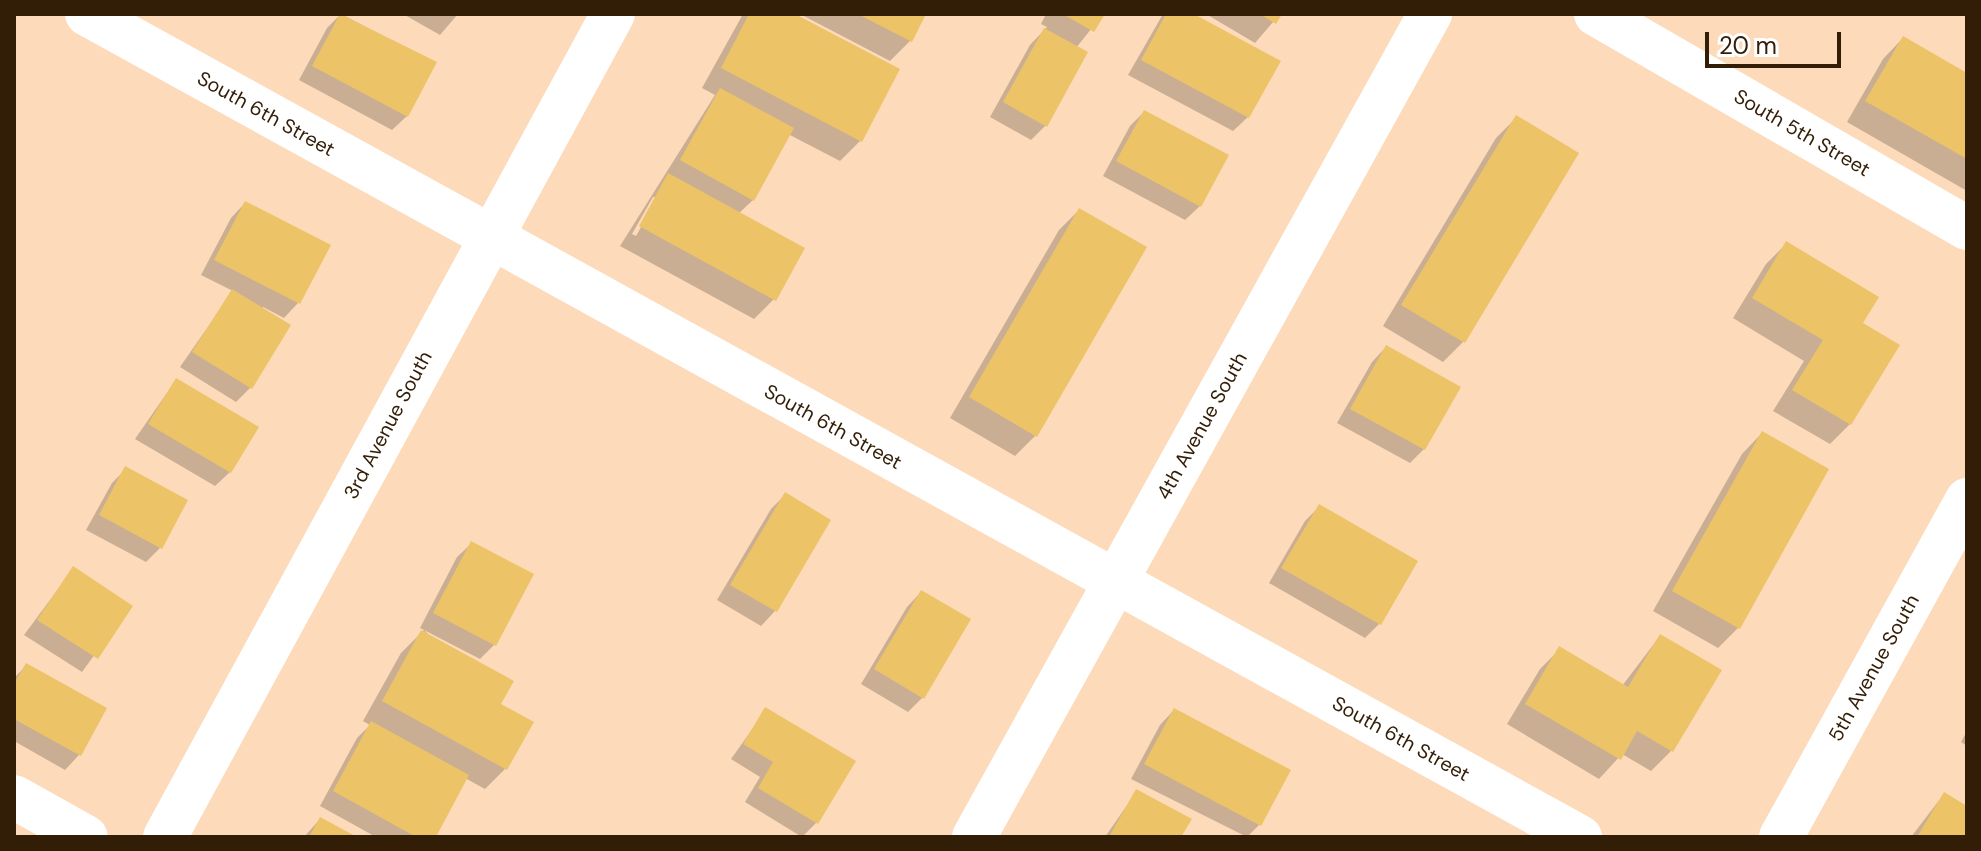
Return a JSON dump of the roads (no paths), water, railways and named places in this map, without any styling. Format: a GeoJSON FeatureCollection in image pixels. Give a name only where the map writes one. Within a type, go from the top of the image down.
{"type":"FeatureCollection","features":[{"type":"Feature","properties":{"kind":"street","name":"South 6th Street"},"geometry":{"type":"LineString","coordinates":[[87,14],[1580,837]]}},
{"type":"Feature","properties":{"kind":"street","name":"3rd Avenue South"},"geometry":{"type":"LineString","coordinates":[[165,837],[613,14]]}},
{"type":"Feature","properties":{"kind":"street","name":"4th Avenue South"},"geometry":{"type":"LineString","coordinates":[[974,837],[1430,14]]}},
{"type":"Feature","properties":{"kind":"street","name":"South 5th Street"},"geometry":{"type":"LineString","coordinates":[[1596,14],[1967,228]]}},
{"type":"Feature","properties":{"kind":"street","name":"5th Avenue South"},"geometry":{"type":"LineString","coordinates":[[1781,837],[1967,500]]}},
{"type":"Feature","properties":{"kind":"street"},"geometry":{"type":"LineString","coordinates":[[14,797],[86,837]]}}]}
